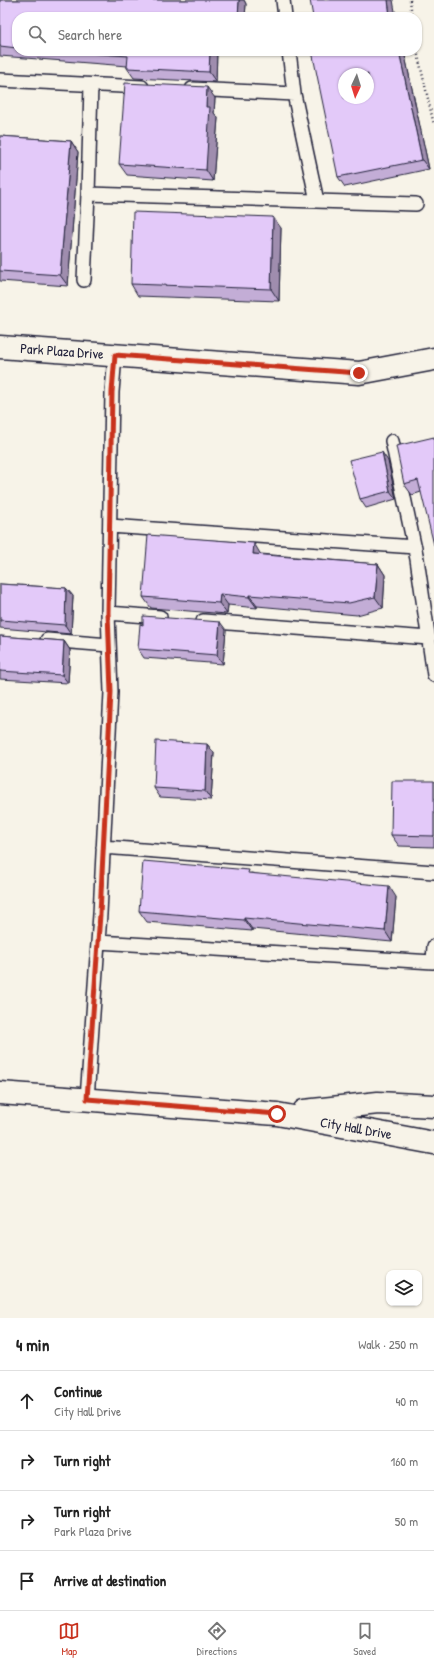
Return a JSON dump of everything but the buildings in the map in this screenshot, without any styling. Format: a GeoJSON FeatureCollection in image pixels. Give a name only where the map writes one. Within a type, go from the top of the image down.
{"type":"FeatureCollection","features":[{"type":"Feature","properties":{"kind":"street","name":"Park Plaza Drive"},"geometry":{"type":"LineString","coordinates":[[0,347],[359,373],[434,360]]}},
{"type":"Feature","properties":{"kind":"street","name":"City Hall Drive"},"geometry":{"type":"LineString","coordinates":[[0,1093],[277,1114],[434,1143]]}},
{"type":"Feature","properties":{"kind":"street","name":"City Hall Drive"},"geometry":{"type":"LineString","coordinates":[[277,1114],[378,1104],[434,1106]]}},
{"type":"Feature","properties":{"kind":"lane"},"geometry":{"type":"LineString","coordinates":[[283,0],[284,12]]}},
{"type":"Feature","properties":{"kind":"lane"},"geometry":{"type":"LineString","coordinates":[[290,56],[294,94],[317,201]]}},
{"type":"Feature","properties":{"kind":"lane"},"geometry":{"type":"LineString","coordinates":[[0,80],[154,88]]}},
{"type":"Feature","properties":{"kind":"lane"},"geometry":{"type":"LineString","coordinates":[[84,280],[91,85]]}},
{"type":"Feature","properties":{"kind":"lane"},"geometry":{"type":"LineString","coordinates":[[177,89],[294,94]]}},
{"type":"Feature","properties":{"kind":"lane"},"geometry":{"type":"LineString","coordinates":[[88,194],[416,204]]}},
{"type":"Feature","properties":{"kind":"lane"},"geometry":{"type":"LineString","coordinates":[[87,1099],[98,942],[111,692],[108,613],[112,392],[115,355]]}},
{"type":"Feature","properties":{"kind":"lane"},"geometry":{"type":"LineString","coordinates":[[392,441],[415,547],[434,674]]}},
{"type":"Feature","properties":{"kind":"lane"},"geometry":{"type":"LineString","coordinates":[[110,526],[415,547]]}},
{"type":"Feature","properties":{"kind":"lane"},"geometry":{"type":"LineString","coordinates":[[108,613],[170,618]]}},
{"type":"Feature","properties":{"kind":"lane"},"geometry":{"type":"LineString","coordinates":[[194,620],[429,638]]}},
{"type":"Feature","properties":{"kind":"lane"},"geometry":{"type":"LineString","coordinates":[[31,639],[109,645]]}},
{"type":"Feature","properties":{"kind":"lane"},"geometry":{"type":"LineString","coordinates":[[103,847],[434,872]]}},
{"type":"Feature","properties":{"kind":"lane"},"geometry":{"type":"LineString","coordinates":[[98,942],[433,962],[434,946]]}},
{"type":"Feature","properties":{"kind":"path"},"geometry":{"type":"LineString","coordinates":[[410,0],[411,12]]}},
{"type":"Feature","properties":{"kind":"path"},"geometry":{"type":"LineString","coordinates":[[418,56],[434,124]]}},
{"type":"Feature","properties":{"kind":"route"},"geometry":{"type":"LineString","coordinates":[[277,1114],[87,1099],[100,914],[111,692],[108,613],[112,392],[115,355],[359,373]]}}]}
